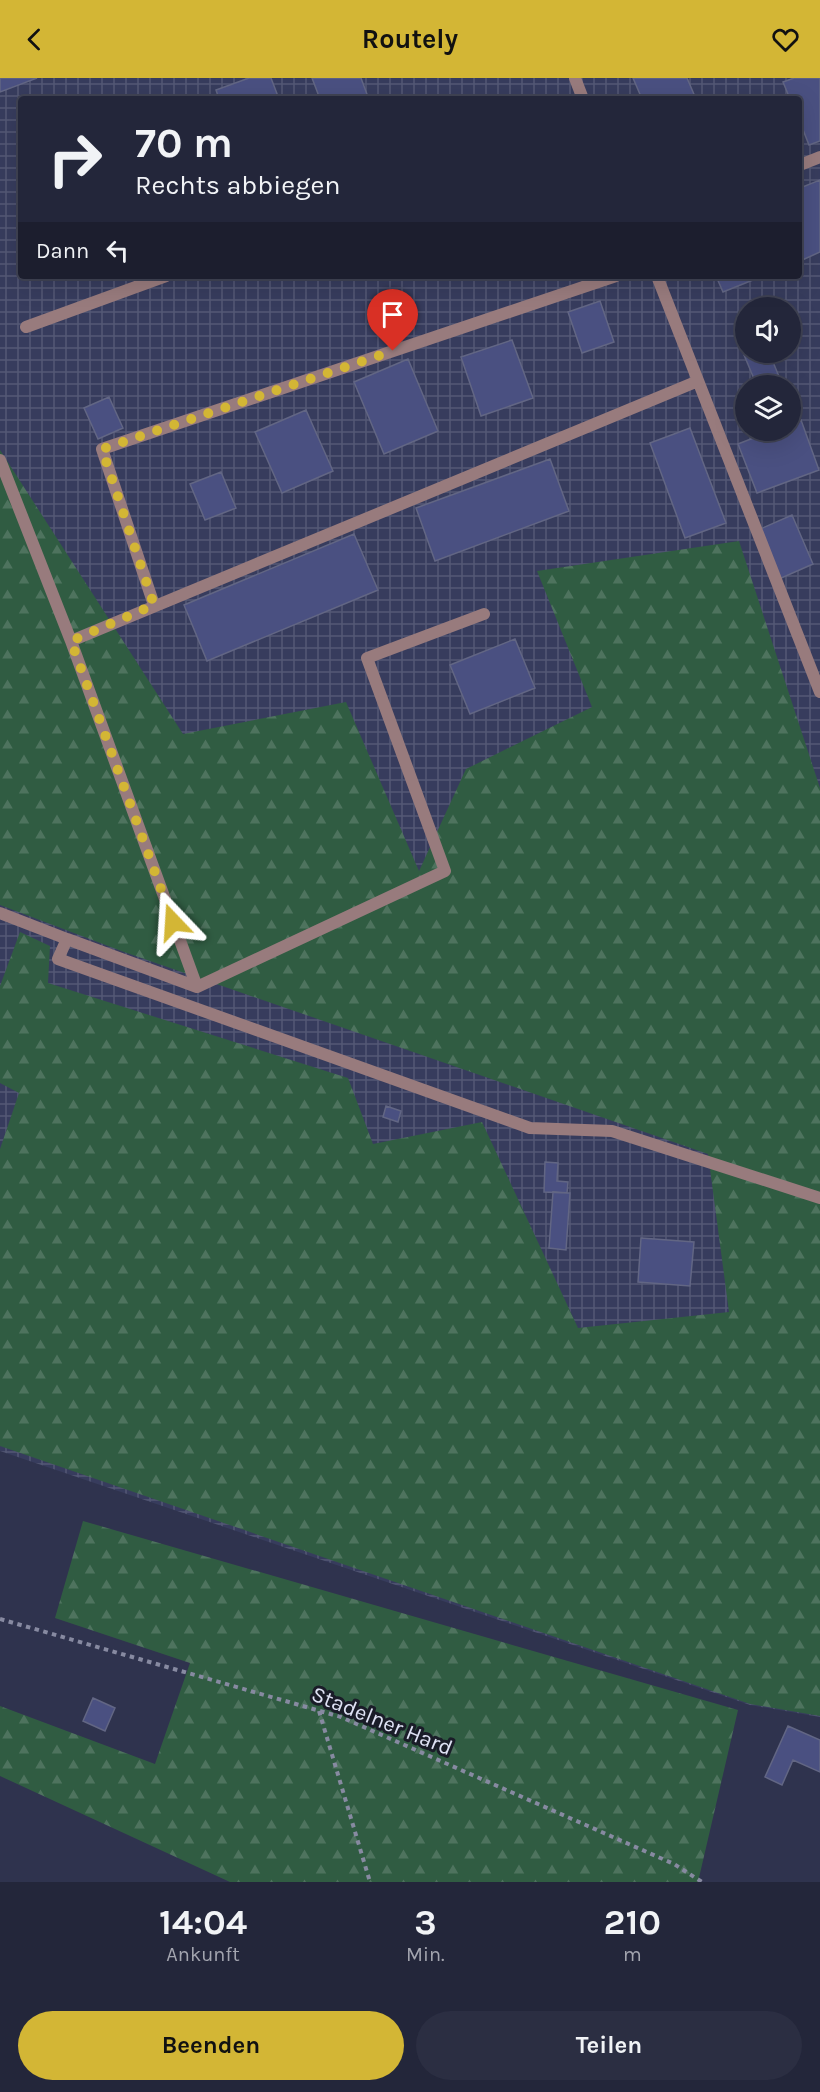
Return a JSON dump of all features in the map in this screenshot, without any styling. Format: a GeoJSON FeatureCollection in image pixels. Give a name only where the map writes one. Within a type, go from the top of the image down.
{"type":"FeatureCollection","features":[{"type":"Feature","properties":{"kind":"lane"},"geometry":{"type":"LineString","coordinates":[[576,78],[582,96]]}},
{"type":"Feature","properties":{"kind":"lane"},"geometry":{"type":"LineString","coordinates":[[802,164],[820,157]]}},
{"type":"Feature","properties":{"kind":"lane"},"geometry":{"type":"LineString","coordinates":[[26,327],[158,279]]}},
{"type":"Feature","properties":{"kind":"lane"},"geometry":{"type":"LineString","coordinates":[[154,605],[102,449],[607,279]]}},
{"type":"Feature","properties":{"kind":"lane"},"geometry":{"type":"LineString","coordinates":[[658,279],[820,692]]}},
{"type":"Feature","properties":{"kind":"lane"},"geometry":{"type":"LineString","coordinates":[[71,641],[698,381]]}},
{"type":"Feature","properties":{"kind":"lane"},"geometry":{"type":"LineString","coordinates":[[0,460],[71,641],[197,987]]}},
{"type":"Feature","properties":{"kind":"lane"},"geometry":{"type":"LineString","coordinates":[[0,913],[197,987],[445,871],[367,658],[484,614]]}},
{"type":"Feature","properties":{"kind":"lane"},"geometry":{"type":"LineString","coordinates":[[67,939],[58,959],[530,1128],[612,1131],[820,1198]]}},
{"type":"Feature","properties":{"kind":"path","name":"Stadelner Hard"},"geometry":{"type":"LineString","coordinates":[[0,1619],[341,1717],[674,1864],[702,1882]]}},
{"type":"Feature","properties":{"kind":"path"},"geometry":{"type":"LineString","coordinates":[[318,1711],[370,1882]]}},
{"type":"Feature","properties":{"kind":"shaded area"},"geometry":{"type":"Polygon","coordinates":[[[0,78],[820,78],[820,1717],[750,1705],[0,1451],[0,78]]]}},
{"type":"Feature","properties":{"kind":"green space"},"geometry":{"type":"Polygon","coordinates":[[[0,450],[183,734],[346,702],[419,871],[466,769],[592,707],[537,571],[739,541],[820,788],[820,1716],[750,1704],[0,1446],[0,1149],[19,1093],[0,1083],[0,986],[20,932],[50,946],[48,983],[348,1078],[373,1144],[482,1122],[578,1328],[729,1312],[708,1154],[124,952],[0,905],[0,450]]]}},
{"type":"Feature","properties":{"kind":"green space"},"geometry":{"type":"Polygon","coordinates":[[[83,1521],[738,1710],[698,1882],[230,1882],[0,1776],[0,1706],[155,1764],[190,1663],[55,1618],[83,1521]]]}},
{"type":"Feature","properties":{"kind":"building"},"geometry":{"type":"Polygon","coordinates":[[[0,78],[37,78],[0,92],[0,78]]]}},
{"type":"Feature","properties":{"kind":"building"},"geometry":{"type":"Polygon","coordinates":[[[249,78],[271,78],[278,96],[218,96],[216,90],[249,78]]]}},
{"type":"Feature","properties":{"kind":"building"},"geometry":{"type":"Polygon","coordinates":[[[312,78],[361,78],[368,96],[319,96],[312,78]]]}},
{"type":"Feature","properties":{"kind":"building"},"geometry":{"type":"Polygon","coordinates":[[[633,78],[687,78],[695,96],[641,96],[633,78]]]}},
{"type":"Feature","properties":{"kind":"building"},"geometry":{"type":"Polygon","coordinates":[[[794,78],[820,78],[820,141],[809,145],[802,127],[802,96],[789,96],[783,82],[794,78]]]}},
{"type":"Feature","properties":{"kind":"building"},"geometry":{"type":"Polygon","coordinates":[[[820,180],[820,252],[802,260],[802,187],[820,180]]]}},
{"type":"Feature","properties":{"kind":"building"},"geometry":{"type":"Polygon","coordinates":[[[717,279],[756,279],[723,292],[717,279]]]}},
{"type":"Feature","properties":{"kind":"building"},"geometry":{"type":"Polygon","coordinates":[[[600,301],[614,342],[582,353],[568,312],[600,301]]]}},
{"type":"Feature","properties":{"kind":"building"},"geometry":{"type":"Polygon","coordinates":[[[512,340],[533,398],[481,416],[461,357],[512,340]]]}},
{"type":"Feature","properties":{"kind":"building"},"geometry":{"type":"Polygon","coordinates":[[[408,359],[438,431],[384,454],[354,382],[408,359]]]}},
{"type":"Feature","properties":{"kind":"building"},"geometry":{"type":"Polygon","coordinates":[[[747,363],[773,363],[778,375],[752,375],[747,363]]]}},
{"type":"Feature","properties":{"kind":"building"},"geometry":{"type":"Polygon","coordinates":[[[109,397],[123,428],[98,439],[84,408],[109,397]]]}},
{"type":"Feature","properties":{"kind":"building"},"geometry":{"type":"Polygon","coordinates":[[[306,410],[333,471],[282,493],[255,432],[306,410]]]}},
{"type":"Feature","properties":{"kind":"building"},"geometry":{"type":"Polygon","coordinates":[[[801,420],[819,470],[757,493],[738,444],[746,441],[801,441],[801,420]]]}},
{"type":"Feature","properties":{"kind":"building"},"geometry":{"type":"Polygon","coordinates":[[[690,428],[726,523],[685,538],[650,443],[690,428]]]}},
{"type":"Feature","properties":{"kind":"building"},"geometry":{"type":"Polygon","coordinates":[[[550,459],[569,511],[435,561],[416,508],[550,459]]]}},
{"type":"Feature","properties":{"kind":"building"},"geometry":{"type":"Polygon","coordinates":[[[221,472],[236,508],[205,520],[190,484],[221,472]]]}},
{"type":"Feature","properties":{"kind":"building"},"geometry":{"type":"Polygon","coordinates":[[[792,515],[813,564],[779,579],[758,530],[792,515]]]}},
{"type":"Feature","properties":{"kind":"building"},"geometry":{"type":"Polygon","coordinates":[[[354,534],[378,590],[207,661],[184,605],[354,534]]]}},
{"type":"Feature","properties":{"kind":"building"},"geometry":{"type":"Polygon","coordinates":[[[515,639],[535,688],[470,714],[450,665],[515,639]]]}},
{"type":"Feature","properties":{"kind":"building"},"geometry":{"type":"Polygon","coordinates":[[[386,1106],[401,1111],[398,1122],[383,1117],[386,1106]]]}},
{"type":"Feature","properties":{"kind":"building"},"geometry":{"type":"Polygon","coordinates":[[[545,1162],[558,1163],[557,1181],[568,1182],[567,1193],[544,1192],[545,1162]]]}},
{"type":"Feature","properties":{"kind":"building"},"geometry":{"type":"Polygon","coordinates":[[[553,1192],[570,1193],[566,1250],[549,1248],[553,1192]]]}},
{"type":"Feature","properties":{"kind":"building"},"geometry":{"type":"Polygon","coordinates":[[[641,1238],[694,1242],[690,1286],[638,1282],[641,1238]]]}},
{"type":"Feature","properties":{"kind":"building"},"geometry":{"type":"Polygon","coordinates":[[[93,1698],[115,1708],[105,1731],[83,1721],[93,1698]]]}},
{"type":"Feature","properties":{"kind":"building"},"geometry":{"type":"Polygon","coordinates":[[[788,1726],[820,1740],[820,1772],[793,1760],[782,1785],[765,1777],[788,1726]]]}},
{"type":"Feature","properties":{"kind":"route"},"geometry":{"type":"LineString","coordinates":[[173,922],[71,641],[154,605],[102,449],[393,351]]}}]}
